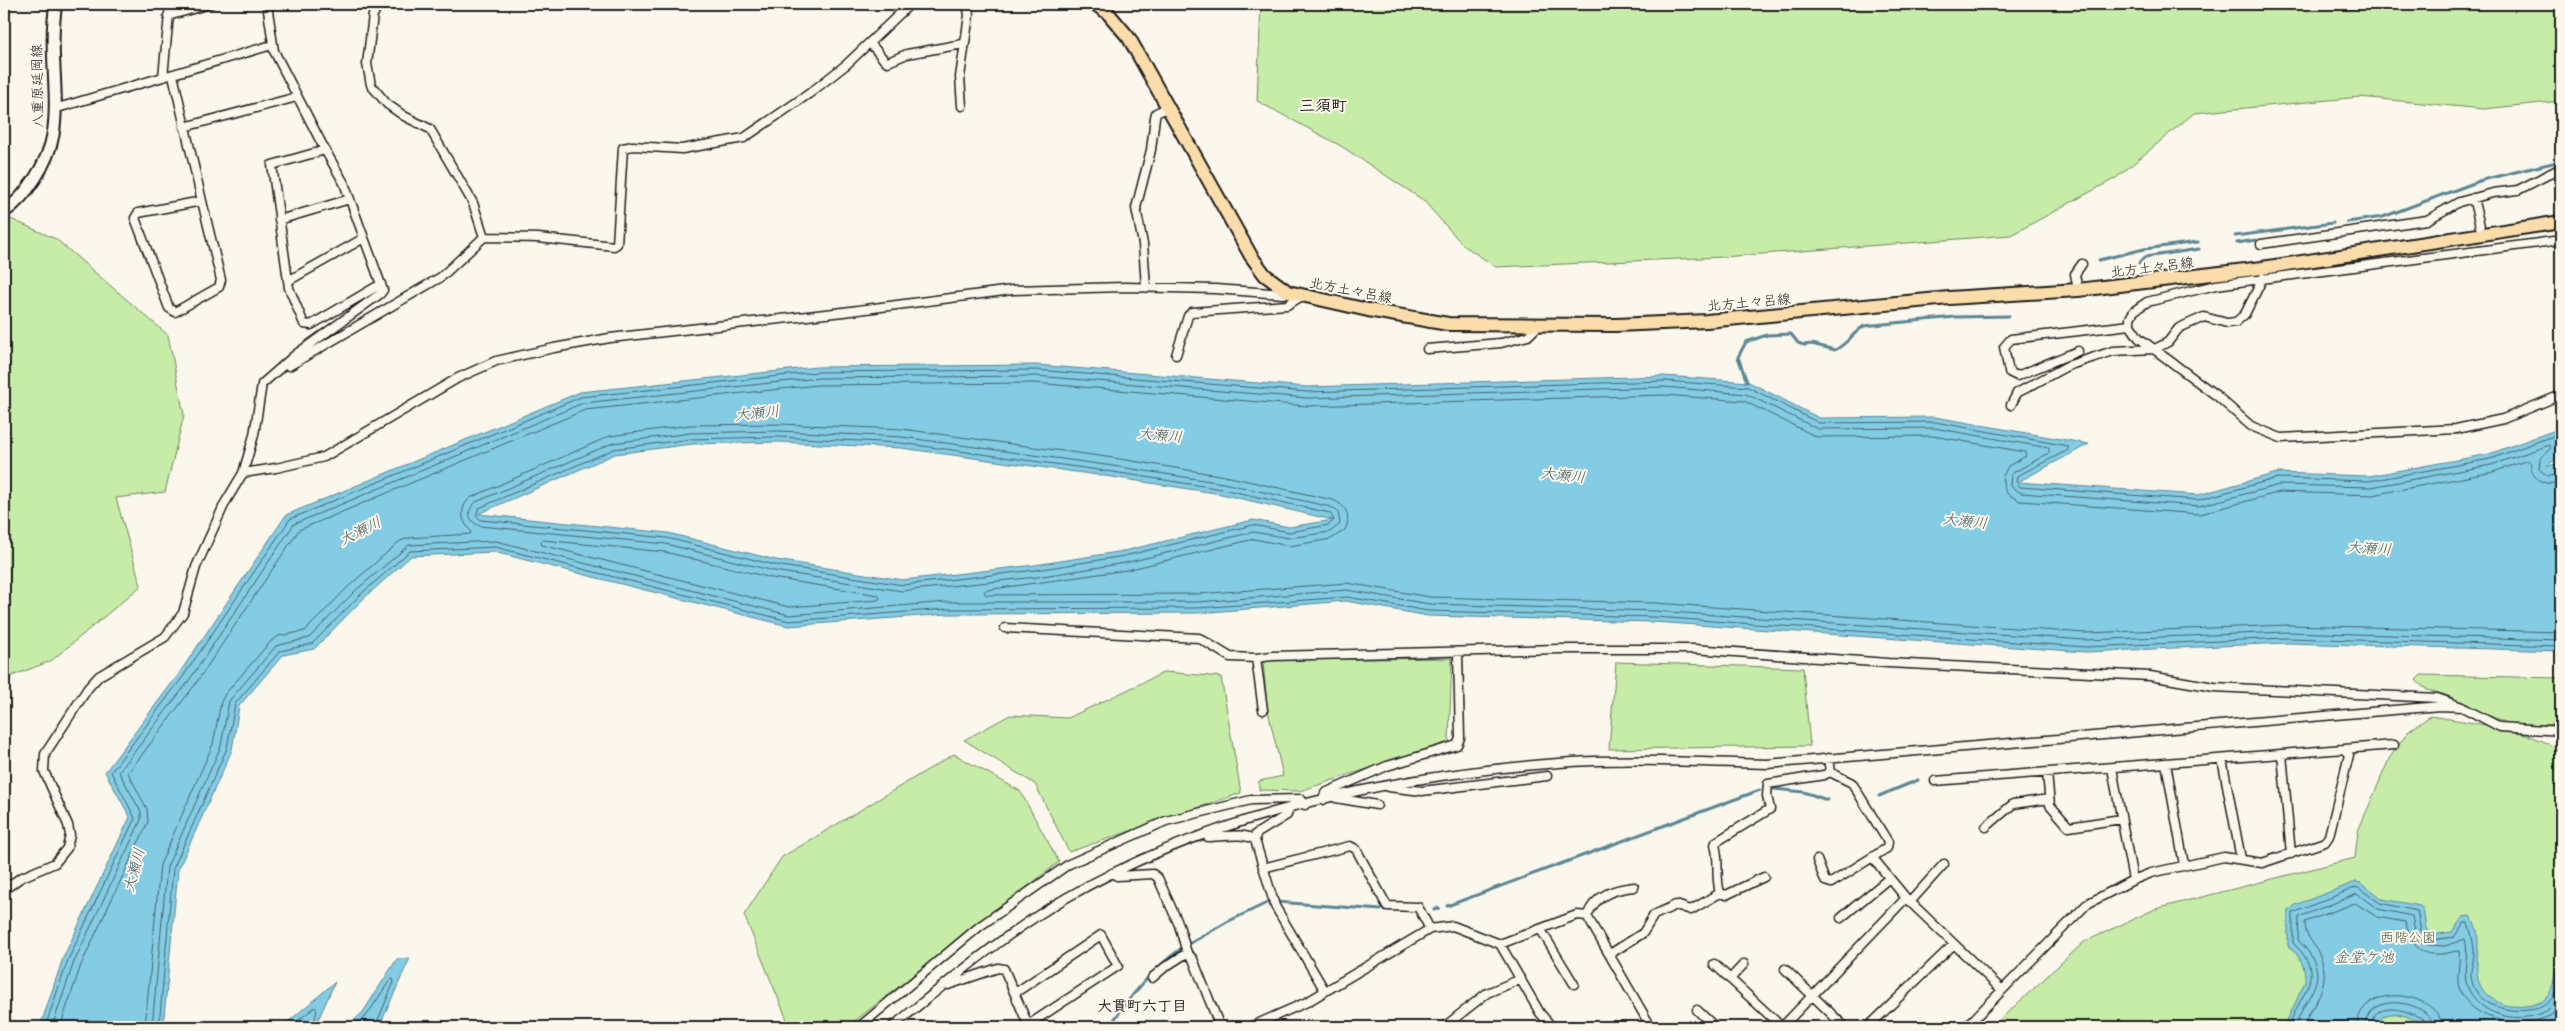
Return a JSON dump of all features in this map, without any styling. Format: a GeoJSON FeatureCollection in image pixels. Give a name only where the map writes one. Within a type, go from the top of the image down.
{"type":"FeatureCollection","features":[{"type":"Feature","properties":{"kind":"main road","name":"八重原延岡線"},"geometry":{"type":"LineString","coordinates":[[4,212],[30,186],[43,164],[53,136],[52,29],[56,4]]}},
{"type":"Feature","properties":{"kind":"main road","name":"北方土々呂線"},"geometry":{"type":"LineString","coordinates":[[1095,4],[1108,13],[1129,38],[1251,256],[1265,275],[1288,292],[1302,296],[1448,324],[1538,326],[1707,321],[1949,298],[2078,290],[2267,267],[2561,222]]}},
{"type":"Feature","properties":{"kind":"street"},"geometry":{"type":"LineString","coordinates":[[163,77],[170,4]]}},
{"type":"Feature","properties":{"kind":"street"},"geometry":{"type":"LineString","coordinates":[[168,16],[210,4]]}},
{"type":"Feature","properties":{"kind":"street"},"geometry":{"type":"LineString","coordinates":[[4,890],[20,878],[56,863],[66,848],[70,835],[68,825],[44,771],[45,754],[88,688],[99,676],[120,662],[152,646],[165,637],[175,625],[182,613],[196,567],[215,523],[243,473],[254,434],[262,384],[295,355],[383,290],[344,183],[297,97],[272,45],[267,4]]}},
{"type":"Feature","properties":{"kind":"street"},"geometry":{"type":"LineString","coordinates":[[371,4],[373,15],[367,64],[371,85],[387,104],[404,116],[430,129],[473,204],[484,237]]}},
{"type":"Feature","properties":{"kind":"street"},"geometry":{"type":"LineString","coordinates":[[373,15],[379,4]]}},
{"type":"Feature","properties":{"kind":"street"},"geometry":{"type":"LineString","coordinates":[[275,374],[441,277],[484,237],[538,238],[614,246],[617,244],[624,148],[626,146],[682,149],[744,138],[810,93],[870,43],[910,4]]}},
{"type":"Feature","properties":{"kind":"street"},"geometry":{"type":"LineString","coordinates":[[962,106],[960,77],[963,44],[969,15],[967,4]]}},
{"type":"Feature","properties":{"kind":"street"},"geometry":{"type":"LineString","coordinates":[[870,43],[884,61],[888,62],[907,54],[963,44]]}},
{"type":"Feature","properties":{"kind":"street"},"geometry":{"type":"LineString","coordinates":[[54,109],[272,45]]}},
{"type":"Feature","properties":{"kind":"street"},"geometry":{"type":"LineString","coordinates":[[172,75],[221,280],[219,287],[175,312],[169,308],[136,218],[138,213],[202,201]]}},
{"type":"Feature","properties":{"kind":"street"},"geometry":{"type":"LineString","coordinates":[[184,127],[297,97]]}},
{"type":"Feature","properties":{"kind":"street"},"geometry":{"type":"LineString","coordinates":[[1146,287],[1136,201],[1151,150],[1156,113],[1169,108]]}},
{"type":"Feature","properties":{"kind":"street"},"geometry":{"type":"LineString","coordinates":[[325,150],[272,165],[289,288],[304,324],[311,326],[381,284]]}},
{"type":"Feature","properties":{"kind":"street"},"geometry":{"type":"LineString","coordinates":[[2261,244],[2427,220],[2459,202],[2518,190],[2561,168]]}},
{"type":"Feature","properties":{"kind":"street"},"geometry":{"type":"LineString","coordinates":[[2473,198],[2482,234]]}},
{"type":"Feature","properties":{"kind":"street"},"geometry":{"type":"LineString","coordinates":[[279,220],[350,199]]}},
{"type":"Feature","properties":{"kind":"street"},"geometry":{"type":"LineString","coordinates":[[288,281],[364,238]]}},
{"type":"Feature","properties":{"kind":"street"},"geometry":{"type":"LineString","coordinates":[[2561,240],[2216,285],[2147,302],[2134,311],[2130,318],[2130,325],[2139,338],[2217,396],[2251,426],[2281,438],[2456,429],[2503,419],[2561,395]]}},
{"type":"Feature","properties":{"kind":"street"},"geometry":{"type":"LineString","coordinates":[[2078,290],[2075,274],[2082,264]]}},
{"type":"Feature","properties":{"kind":"street"},"geometry":{"type":"LineString","coordinates":[[2011,405],[2018,393],[2067,366],[2113,351],[2155,349],[2168,342],[2179,328],[2204,317],[2236,322],[2245,314],[2267,267]]}},
{"type":"Feature","properties":{"kind":"street"},"geometry":{"type":"LineString","coordinates":[[243,473],[324,457],[478,368],[516,355],[554,348],[662,331],[843,312],[1012,290],[1146,287],[1215,289],[1283,294],[1288,292]]}},
{"type":"Feature","properties":{"kind":"street"},"geometry":{"type":"LineString","coordinates":[[1176,355],[1188,316],[1192,312],[1287,305],[1302,296]]}},
{"type":"Feature","properties":{"kind":"street"},"geometry":{"type":"LineString","coordinates":[[2078,351],[2017,376],[2009,372],[2004,347],[2010,339],[2130,325]]}},
{"type":"Feature","properties":{"kind":"street"},"geometry":{"type":"LineString","coordinates":[[1427,349],[1501,343],[1528,336],[1538,326]]}},
{"type":"Feature","properties":{"kind":"street"},"geometry":{"type":"LineString","coordinates":[[1005,628],[1199,638],[1230,657],[1256,658],[1272,656],[1458,653],[1560,649],[1694,649],[1888,663],[2150,676],[2214,687],[2436,698],[2462,707],[2510,729],[2561,731]]}},
{"type":"Feature","properties":{"kind":"street"},"geometry":{"type":"LineString","coordinates":[[1323,800],[1325,793],[1388,766],[1457,745],[1460,738],[1458,653]]}},
{"type":"Feature","properties":{"kind":"street"},"geometry":{"type":"LineString","coordinates":[[1256,658],[1263,710]]}},
{"type":"Feature","properties":{"kind":"street"},"geometry":{"type":"LineString","coordinates":[[892,1027],[1030,921],[1065,898],[1112,873],[1199,838],[1289,809],[1386,786],[1460,774],[1560,763],[1676,761],[1767,764],[2440,706],[2462,707]]}},
{"type":"Feature","properties":{"kind":"street"},"geometry":{"type":"LineString","coordinates":[[1935,781],[2394,745]]}},
{"type":"Feature","properties":{"kind":"street"},"geometry":{"type":"LineString","coordinates":[[1966,1027],[2087,904],[2132,880],[2184,865],[2224,857],[2262,863],[2325,842],[2329,836],[2348,755],[2344,749]]}},
{"type":"Feature","properties":{"kind":"street"},"geometry":{"type":"LineString","coordinates":[[2282,754],[2291,854]]}},
{"type":"Feature","properties":{"kind":"street"},"geometry":{"type":"LineString","coordinates":[[1828,758],[1830,772]]}},
{"type":"Feature","properties":{"kind":"street"},"geometry":{"type":"LineString","coordinates":[[2222,759],[2241,859]]}},
{"type":"Feature","properties":{"kind":"street"},"geometry":{"type":"LineString","coordinates":[[2166,763],[2184,865]]}},
{"type":"Feature","properties":{"kind":"street"},"geometry":{"type":"LineString","coordinates":[[2112,768],[2132,880]]}},
{"type":"Feature","properties":{"kind":"street"},"geometry":{"type":"LineString","coordinates":[[1720,893],[1715,876],[1719,858],[1715,845],[1716,842],[1770,809],[1767,796],[1768,784],[1810,778],[1830,772],[1852,783],[1888,842],[1887,848],[1831,883],[1825,881],[1817,860]]}},
{"type":"Feature","properties":{"kind":"street"},"geometry":{"type":"LineString","coordinates":[[2047,773],[2050,804],[2069,827],[2121,819]]}},
{"type":"Feature","properties":{"kind":"street"},"geometry":{"type":"LineString","coordinates":[[1386,786],[1422,792],[1547,776]]}},
{"type":"Feature","properties":{"kind":"street"},"geometry":{"type":"LineString","coordinates":[[1332,798],[1376,805]]}},
{"type":"Feature","properties":{"kind":"street"},"geometry":{"type":"LineString","coordinates":[[859,1027],[980,926],[1069,864],[1166,821],[1214,809],[1251,800],[1301,799],[1305,805]]}},
{"type":"Feature","properties":{"kind":"street"},"geometry":{"type":"LineString","coordinates":[[1986,827],[2013,804],[2050,800]]}},
{"type":"Feature","properties":{"kind":"street"},"geometry":{"type":"LineString","coordinates":[[1289,809],[1286,815],[1256,834],[1255,840],[1275,906],[1325,991]]}},
{"type":"Feature","properties":{"kind":"street"},"geometry":{"type":"LineString","coordinates":[[1199,838],[1241,836],[1250,837],[1255,840]]}},
{"type":"Feature","properties":{"kind":"street"},"geometry":{"type":"LineString","coordinates":[[1263,868],[1350,846],[1356,849],[1387,906],[1418,907],[1430,929]]}},
{"type":"Feature","properties":{"kind":"street"},"geometry":{"type":"LineString","coordinates":[[1873,858],[1888,879],[1908,900],[2002,990]]}},
{"type":"Feature","properties":{"kind":"street"},"geometry":{"type":"LineString","coordinates":[[1714,964],[1782,1027],[1944,864]]}},
{"type":"Feature","properties":{"kind":"street"},"geometry":{"type":"LineString","coordinates":[[1112,873],[1117,876],[1153,874],[1158,878],[1220,1027]]}},
{"type":"Feature","properties":{"kind":"street"},"geometry":{"type":"LineString","coordinates":[[1610,954],[1643,933],[1654,915],[1676,905],[1690,910],[1720,893],[1726,894],[1764,877]]}},
{"type":"Feature","properties":{"kind":"street"},"geometry":{"type":"LineString","coordinates":[[1841,918],[1888,879]]}},
{"type":"Feature","properties":{"kind":"street"},"geometry":{"type":"LineString","coordinates":[[1587,916],[1599,898],[1616,888],[1634,887]]}},
{"type":"Feature","properties":{"kind":"street"},"geometry":{"type":"LineString","coordinates":[[1500,944],[1541,930],[1558,920],[1577,915],[1587,916]]}},
{"type":"Feature","properties":{"kind":"street"},"geometry":{"type":"LineString","coordinates":[[1587,916],[1651,1027]]}},
{"type":"Feature","properties":{"kind":"street"},"geometry":{"type":"LineString","coordinates":[[1250,1027],[1307,1002],[1430,929],[1453,926],[1500,944],[1540,1013],[1552,1027]]}},
{"type":"Feature","properties":{"kind":"street"},"geometry":{"type":"LineString","coordinates":[[1541,930],[1574,984]]}},
{"type":"Feature","properties":{"kind":"street"},"geometry":{"type":"LineString","coordinates":[[942,987],[998,968],[1004,969],[1028,1026],[1118,966],[1101,935],[1015,993]]}},
{"type":"Feature","properties":{"kind":"street"},"geometry":{"type":"LineString","coordinates":[[1868,1027],[1954,944]]}},
{"type":"Feature","properties":{"kind":"street"},"geometry":{"type":"LineString","coordinates":[[1152,978],[1188,952]]}},
{"type":"Feature","properties":{"kind":"street"},"geometry":{"type":"LineString","coordinates":[[1730,979],[1744,964]]}},
{"type":"Feature","properties":{"kind":"street"},"geometry":{"type":"LineString","coordinates":[[1785,969],[1845,1027]]}},
{"type":"Feature","properties":{"kind":"street"},"geometry":{"type":"LineString","coordinates":[[1444,1027],[1487,992],[1521,979]]}},
{"type":"Feature","properties":{"kind":"street"},"geometry":{"type":"LineString","coordinates":[[1698,1010],[1715,1027]]}},
{"type":"Feature","properties":{"kind":"green space"},"geometry":{"type":"Polygon","coordinates":[[[1261,4],[2561,4],[2561,101],[2483,109],[2360,97],[2194,113],[2116,178],[2011,235],[1723,257],[1496,267],[1463,245],[1423,200],[1341,146],[1257,101],[1261,4]]]}},
{"type":"Feature","properties":{"kind":"green space"},"geometry":{"type":"Polygon","coordinates":[[[4,216],[56,239],[168,335],[184,415],[165,492],[116,498],[141,586],[51,661],[4,679],[4,216]]]}},
{"type":"Feature","properties":{"kind":"green space"},"geometry":{"type":"Polygon","coordinates":[[[1452,658],[1449,742],[1300,791],[1259,790],[1259,781],[1283,776],[1267,707],[1263,660],[1452,658]]]}},
{"type":"Feature","properties":{"kind":"green space"},"geometry":{"type":"Polygon","coordinates":[[[1616,662],[1803,668],[1810,746],[1609,749],[1616,662]]]}},
{"type":"Feature","properties":{"kind":"green space"},"geometry":{"type":"Polygon","coordinates":[[[1165,672],[1221,677],[1241,793],[1069,852],[1035,784],[964,740],[1010,715],[1068,718],[1165,672]]]}},
{"type":"Feature","properties":{"kind":"green space"},"geometry":{"type":"Polygon","coordinates":[[[2421,675],[2561,678],[2561,725],[2510,724],[2460,704],[2451,697],[2427,689],[2416,680],[2421,675]]]}},
{"type":"Feature","properties":{"kind":"green space","name":"西階公園"},"geometry":{"type":"Polygon","coordinates":[[[2430,716],[2516,732],[2548,744],[2561,752],[2561,1027],[1992,1027],[2084,942],[2155,909],[2355,858],[2358,831],[2390,757],[2408,732],[2430,716]]]}},
{"type":"Feature","properties":{"kind":"green space"},"geometry":{"type":"Polygon","coordinates":[[[954,754],[1020,791],[1059,862],[847,1027],[790,1027],[744,915],[782,857],[954,754]]]}},
{"type":"Feature","properties":{"kind":"water","name":"大瀬川"},"geometry":{"type":"Polygon","coordinates":[[[1036,365],[1307,387],[1664,376],[1749,382],[1819,418],[1935,417],[2089,444],[2018,482],[2198,495],[2277,473],[2369,476],[2489,454],[2561,428],[2561,455],[2547,466],[2561,463],[2561,651],[2287,643],[2086,652],[1654,622],[1428,616],[1346,601],[1198,613],[947,614],[788,626],[494,552],[411,556],[362,600],[314,649],[283,655],[239,706],[232,750],[178,870],[163,1027],[40,1027],[63,958],[130,817],[105,772],[178,675],[286,515],[580,392],[817,367],[1036,365]],[[779,442],[692,444],[615,454],[478,514],[668,533],[776,560],[903,580],[1035,565],[1124,551],[1253,520],[1289,527],[1333,520],[1221,494],[901,448],[779,442]]]}},
{"type":"Feature","properties":{"kind":"water","name":"金堂ケ池"},"geometry":{"type":"Polygon","coordinates":[[[2356,882],[2361,883],[2382,899],[2420,906],[2423,909],[2426,929],[2433,935],[2452,932],[2463,917],[2470,916],[2476,927],[2478,938],[2477,972],[2479,982],[2484,992],[2502,1004],[2509,1006],[2534,1005],[2545,999],[2552,989],[2556,967],[2561,957],[2561,1027],[2426,1027],[2406,1016],[2392,1014],[2386,1015],[2376,1027],[2284,1027],[2305,982],[2301,962],[2296,953],[2288,946],[2288,912],[2295,905],[2356,882]]]}},
{"type":"Feature","properties":{"kind":"water"},"geometry":{"type":"Polygon","coordinates":[[[410,958],[379,1027],[347,1027],[363,1012],[397,959],[410,958]]]}},
{"type":"Feature","properties":{"kind":"water"},"geometry":{"type":"Polygon","coordinates":[[[335,982],[318,1020],[317,1027],[282,1027],[335,982]]]}},
{"type":"Feature","properties":{"kind":"waterway"},"geometry":{"type":"LineString","coordinates":[[2347,222],[2383,217],[2482,180],[2561,161]]}},
{"type":"Feature","properties":{"kind":"waterway"},"geometry":{"type":"LineString","coordinates":[[2235,236],[2333,223]]}},
{"type":"Feature","properties":{"kind":"waterway"},"geometry":{"type":"LineString","coordinates":[[2237,243],[2256,240]]}},
{"type":"Feature","properties":{"kind":"waterway"},"geometry":{"type":"LineString","coordinates":[[2099,260],[2144,249],[2198,242]]}},
{"type":"Feature","properties":{"kind":"waterway"},"geometry":{"type":"LineString","coordinates":[[2139,263],[2145,257],[2199,249]]}},
{"type":"Feature","properties":{"kind":"waterway"},"geometry":{"type":"LineString","coordinates":[[1747,382],[1738,357],[1746,342],[1767,335],[1791,334],[1798,343],[1804,345],[1812,344],[1835,350],[1864,326],[1955,317],[2009,316]]}},
{"type":"Feature","properties":{"kind":"waterway"},"geometry":{"type":"LineString","coordinates":[[2555,741],[2561,745]]}},
{"type":"Feature","properties":{"kind":"waterway"},"geometry":{"type":"LineString","coordinates":[[1879,796],[1918,780]]}},
{"type":"Feature","properties":{"kind":"waterway"},"geometry":{"type":"LineString","coordinates":[[1774,789],[1804,792],[1827,800]]}},
{"type":"Feature","properties":{"kind":"waterway"},"geometry":{"type":"LineString","coordinates":[[1447,906],[1760,790]]}},
{"type":"Feature","properties":{"kind":"waterway"},"geometry":{"type":"LineString","coordinates":[[1189,944],[1227,922],[1269,902]]}},
{"type":"Feature","properties":{"kind":"waterway"},"geometry":{"type":"LineString","coordinates":[[1277,902],[1381,910]]}},
{"type":"Feature","properties":{"kind":"waterway"},"geometry":{"type":"LineString","coordinates":[[1434,910],[1439,908]]}},
{"type":"Feature","properties":{"kind":"waterway"},"geometry":{"type":"LineString","coordinates":[[1109,1027],[1142,984],[1160,965],[1182,948]]}},
{"type":"Feature","properties":{"kind":"district","name":"三須町"},"geometry":{"type":"Point","coordinates":[1323,105]}},
{"type":"Feature","properties":{"kind":"district","name":"大貫町六丁目"},"geometry":{"type":"Point","coordinates":[1142,1006]}}]}
